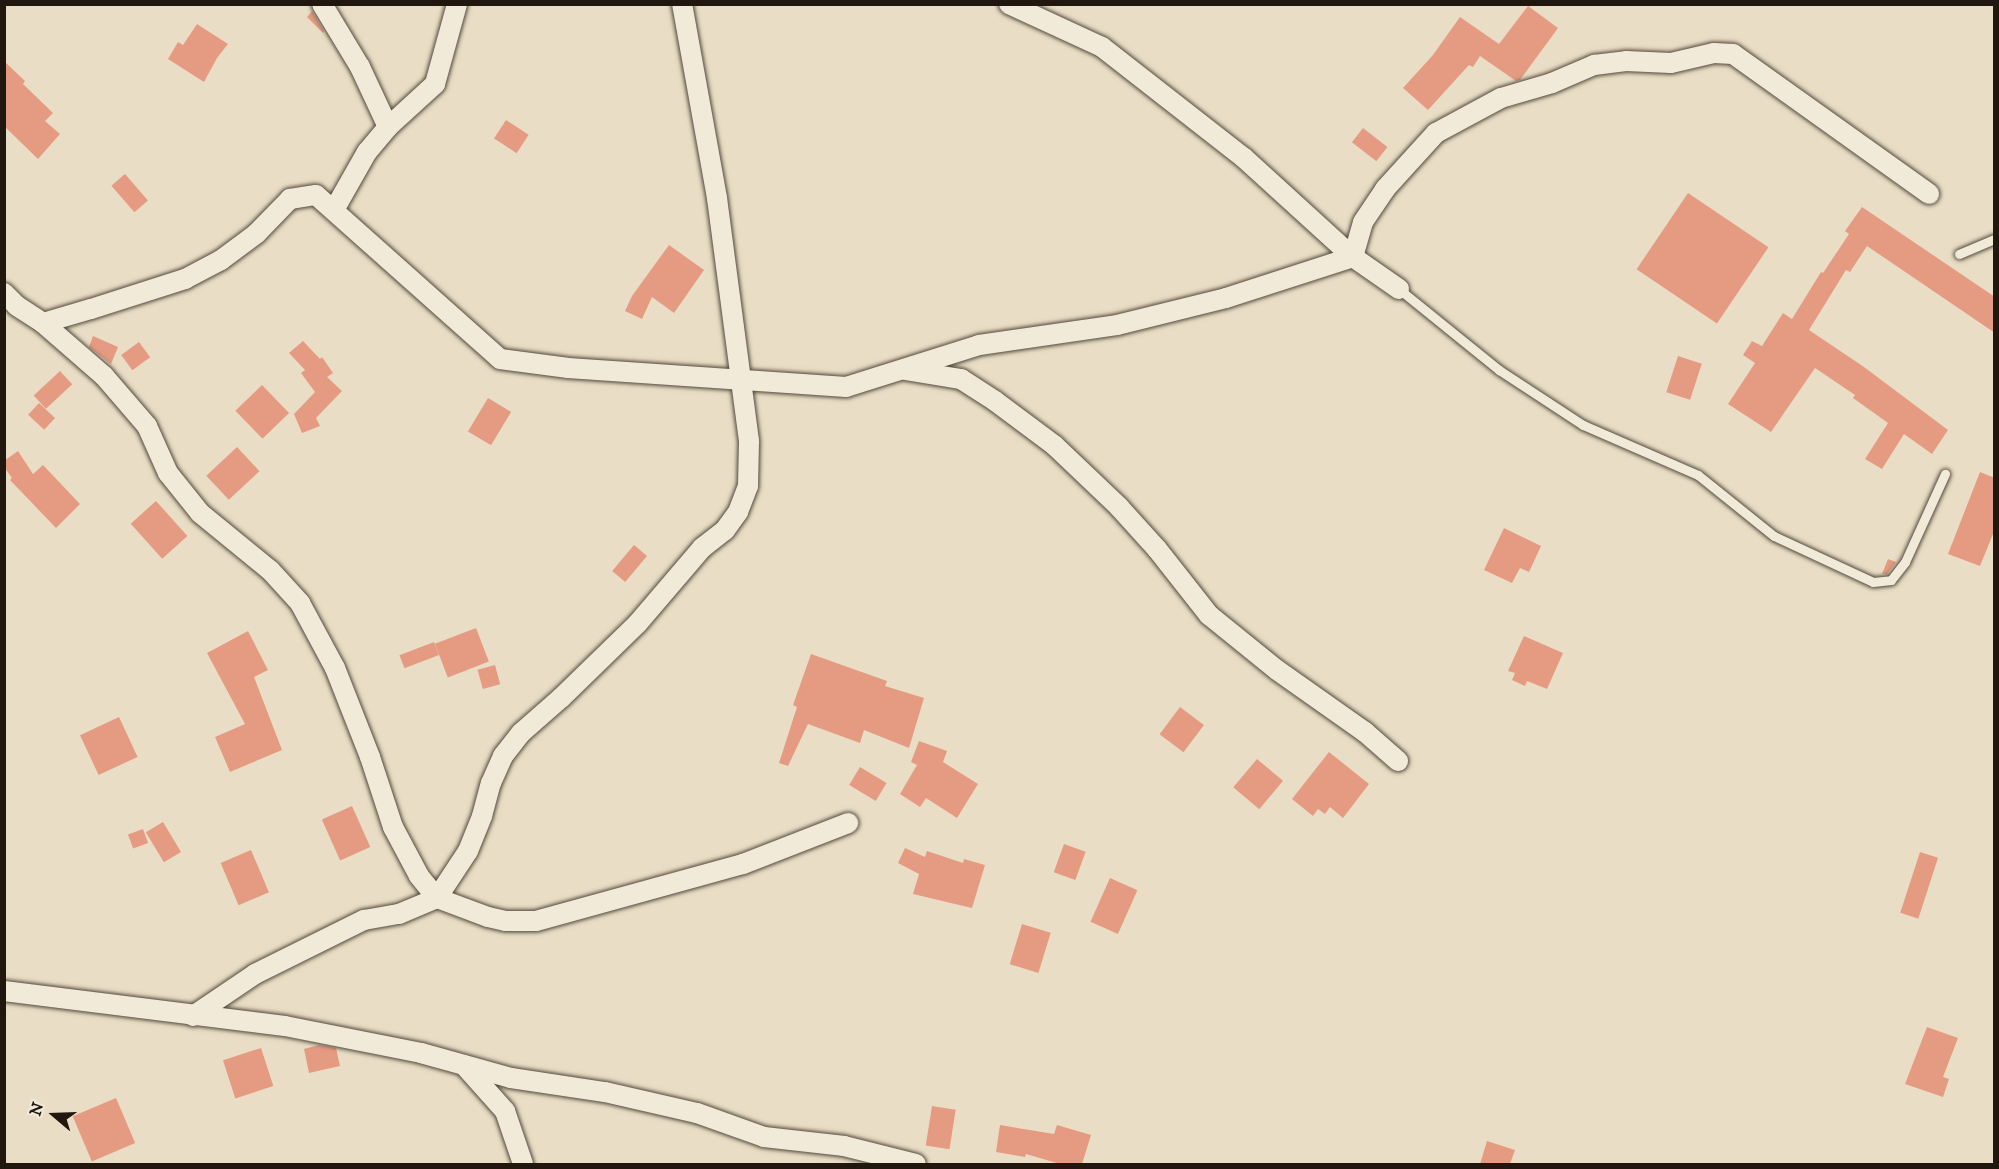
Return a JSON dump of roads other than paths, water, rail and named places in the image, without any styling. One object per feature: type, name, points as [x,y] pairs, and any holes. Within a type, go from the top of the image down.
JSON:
[{"type":"street","points":[[321,4],[360,67],[387,127]]},
{"type":"street","points":[[334,210],[367,152],[387,127],[435,84],[457,4]]},
{"type":"street","points":[[193,1016],[255,974],[364,920],[399,914],[437,898],[468,851],[482,816],[491,783],[504,756],[521,733],[561,698],[638,623],[702,549],[724,530],[738,513],[748,486],[748,441],[717,198],[682,4]]},
{"type":"street","points":[[1008,4],[1102,47],[1244,157],[1353,257],[1399,289]]},
{"type":"street","points":[[1353,257],[1363,222],[1385,189],[1436,133],[1501,98],[1552,83],[1594,65],[1626,61],[1671,63],[1714,53],[1733,54],[1929,194]]},
{"type":"street","points":[[43,323],[185,279],[220,260],[256,234],[290,199],[316,195],[500,359],[568,368],[741,381],[846,387],[979,345],[1117,325],[1226,298],[1353,257]]},
{"type":"street","points":[[4,293],[17,306],[43,323],[104,376],[147,426],[168,474],[200,513],[270,570],[300,603],[335,668],[370,757],[393,827],[419,876],[437,898],[505,921],[536,921],[742,864],[848,823]]},
{"type":"street","points":[[902,369],[961,380],[995,401],[1054,445],[1119,507],[1157,549],[1209,615],[1277,670],[1365,732],[1398,760]]},
{"type":"street","points":[[4,991],[285,1026],[421,1053],[511,1078],[605,1092],[697,1113],[764,1137],[844,1146],[916,1164]]},
{"type":"street","points":[[464,1065],[505,1112],[523,1164]]},
{"type":"lane","points":[[1959,254],[1995,239]]},
{"type":"lane","points":[[1399,289],[1499,370],[1583,425],[1698,475],[1774,536],[1874,582],[1891,580],[1905,562],[1945,474]]}]
